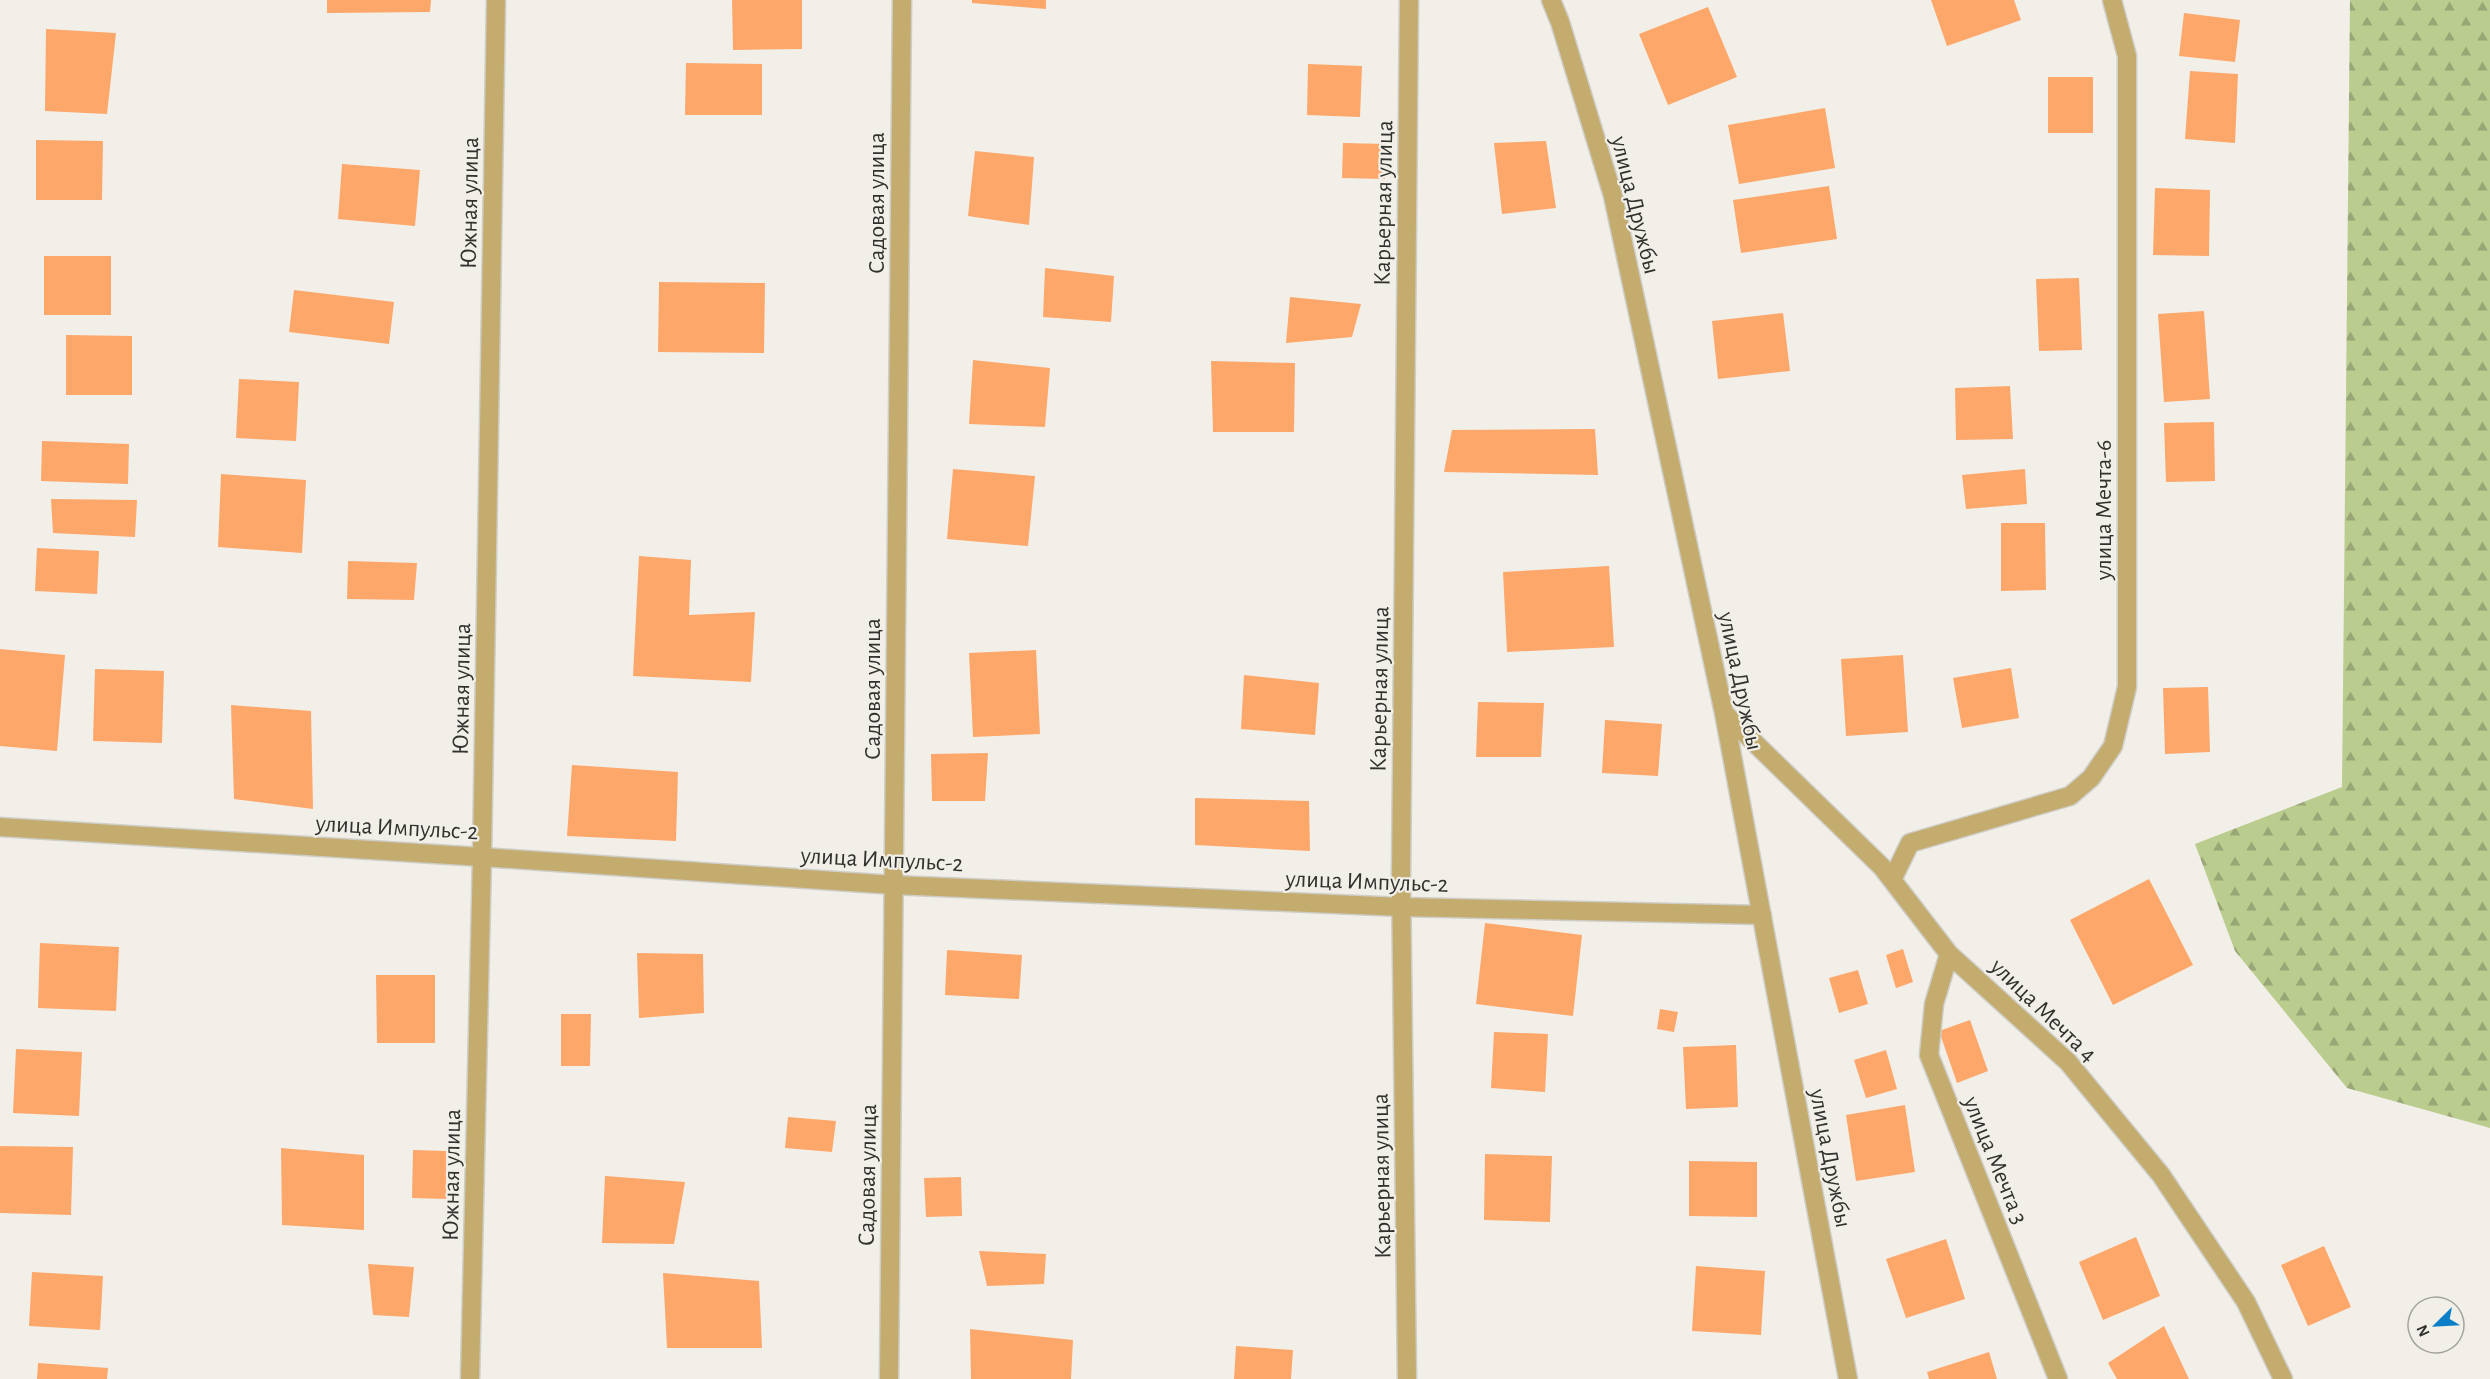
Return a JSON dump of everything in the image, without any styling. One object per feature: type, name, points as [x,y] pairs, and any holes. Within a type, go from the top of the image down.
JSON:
[{"type":"street","name":"Южная улица","points":[[470,1379],[482,856],[496,0]]},
{"type":"street","name":"Садовая улица","points":[[888,1379],[902,0]]},
{"type":"street","name":"Карьерная улица","points":[[1407,1379],[1402,907],[1409,0]]},
{"type":"street","name":"улица Дружбы","points":[[1551,0],[1560,22],[1613,196],[1724,713],[1848,1379]]},
{"type":"street","name":"улица Мечта-6","points":[[1892,880],[1910,843],[2070,796],[2091,778],[2113,746],[2127,687],[2127,56],[2112,0]]},
{"type":"street","name":"улица Мечта 4","points":[[1724,713],[1892,880],[1949,954],[2068,1062],[2161,1175],[2246,1302],[2283,1379]]},
{"type":"street","name":"улица Импульс-2","points":[[0,827],[482,856],[894,885],[1402,907],[1761,915]]},
{"type":"street","name":"улица Мечта 3","points":[[1949,954],[1934,1004],[1929,1055],[2058,1379]]},
{"type":"green space","points":[[2350,0],[2490,0],[2490,1128],[2347,1088],[2235,951],[2195,844],[2342,787]]},
{"type":"building","points":[[327,0],[431,0],[430,12],[327,13]]},
{"type":"building","points":[[732,0],[802,0],[802,49],[733,50]]},
{"type":"building","points":[[972,0],[1046,0],[1046,9],[972,3]]},
{"type":"building","points":[[1931,0],[2014,0],[2021,20],[1947,46]]},
{"type":"building","points":[[1708,7],[1737,77],[1668,105],[1639,34]]},
{"type":"building","points":[[2184,13],[2240,20],[2235,62],[2179,56]]},
{"type":"building","points":[[46,29],[116,33],[107,114],[45,111]]},
{"type":"building","points":[[686,63],[762,64],[762,115],[685,115]]},
{"type":"building","points":[[1308,64],[1362,66],[1360,117],[1307,115]]},
{"type":"building","points":[[2190,71],[2238,74],[2235,143],[2185,139]]},
{"type":"building","points":[[2048,77],[2093,77],[2093,133],[2048,133]]},
{"type":"building","points":[[1825,108],[1835,168],[1739,184],[1728,125]]},
{"type":"building","points":[[36,140],[103,141],[102,200],[36,200]]},
{"type":"building","points":[[1546,141],[1556,208],[1502,214],[1494,143]]},
{"type":"building","points":[[1343,143],[1386,144],[1385,179],[1342,178]]},
{"type":"building","points":[[975,151],[1034,157],[1029,225],[968,216]]},
{"type":"building","points":[[342,164],[420,170],[415,226],[338,219]]},
{"type":"building","points":[[1829,186],[1837,239],[1741,253],[1733,200]]},
{"type":"building","points":[[2155,188],[2210,190],[2209,256],[2153,255]]},
{"type":"building","points":[[44,256],[111,256],[111,315],[44,315]]},
{"type":"building","points":[[1045,268],[1114,276],[1111,322],[1043,317]]},
{"type":"building","points":[[2079,278],[2082,350],[2039,351],[2036,279]]},
{"type":"building","points":[[659,282],[765,283],[764,353],[658,352]]},
{"type":"building","points":[[294,290],[394,302],[389,344],[289,332]]},
{"type":"building","points":[[1290,297],[1361,304],[1352,337],[1286,343]]},
{"type":"building","points":[[2204,311],[2210,399],[2164,402],[2158,314]]},
{"type":"building","points":[[1783,313],[1790,371],[1718,379],[1712,321]]},
{"type":"building","points":[[66,335],[132,336],[132,395],[66,395]]},
{"type":"building","points":[[973,360],[1050,368],[1045,427],[969,424]]},
{"type":"building","points":[[1211,361],[1295,363],[1294,432],[1213,432]]},
{"type":"building","points":[[239,379],[299,382],[296,441],[236,438]]},
{"type":"building","points":[[2010,386],[2013,439],[1956,440],[1955,388]]},
{"type":"building","points":[[2214,422],[2215,481],[2166,482],[2164,423]]},
{"type":"building","points":[[1595,429],[1598,475],[1444,472],[1452,430]]},
{"type":"building","points":[[42,441],[129,444],[128,484],[41,481]]},
{"type":"building","points":[[953,469],[1035,476],[1028,546],[947,539]]},
{"type":"building","points":[[2025,469],[2027,504],[1966,509],[1962,475]]},
{"type":"building","points":[[221,474],[306,480],[302,553],[218,547]]},
{"type":"building","points":[[51,499],[137,500],[135,537],[53,533]]},
{"type":"building","points":[[2001,523],[2045,523],[2046,590],[2001,591]]},
{"type":"building","points":[[37,548],[99,551],[97,594],[35,591]]},
{"type":"building","points":[[639,556],[691,560],[689,615],[755,612],[751,682],[633,676]]},
{"type":"building","points":[[348,561],[417,563],[414,600],[347,599]]},
{"type":"building","points":[[1609,566],[1614,647],[1507,652],[1503,572]]},
{"type":"building","points":[[0,649],[65,655],[57,751],[0,746]]},
{"type":"building","points":[[1036,650],[1040,734],[973,737],[969,653]]},
{"type":"building","points":[[1903,655],[1908,732],[1846,736],[1841,659]]},
{"type":"building","points":[[2011,668],[2019,718],[1962,728],[1953,678]]},
{"type":"building","points":[[95,669],[164,671],[162,743],[93,741]]},
{"type":"building","points":[[1244,675],[1319,683],[1315,735],[1241,729]]},
{"type":"building","points":[[2208,687],[2210,752],[2165,754],[2163,688]]},
{"type":"building","points":[[1478,702],[1544,703],[1541,757],[1476,757]]},
{"type":"building","points":[[231,705],[311,711],[313,809],[234,799]]},
{"type":"building","points":[[1605,720],[1662,724],[1658,776],[1602,773]]},
{"type":"building","points":[[988,753],[985,801],[932,801],[931,754]]},
{"type":"building","points":[[572,765],[678,772],[676,841],[567,836]]},
{"type":"building","points":[[1195,798],[1309,801],[1310,851],[1195,845]]},
{"type":"building","points":[[2149,879],[2193,965],[2113,1005],[2070,920]]},
{"type":"building","points":[[1485,923],[1582,935],[1573,1016],[1476,1004]]},
{"type":"building","points":[[40,943],[119,947],[116,1011],[38,1008]]},
{"type":"building","points":[[1903,949],[1913,982],[1896,988],[1886,955]]},
{"type":"building","points":[[947,950],[1022,955],[1019,999],[945,995]]},
{"type":"building","points":[[637,953],[703,954],[704,1013],[639,1018]]},
{"type":"building","points":[[1858,970],[1868,1004],[1839,1013],[1829,978]]},
{"type":"building","points":[[376,975],[435,975],[435,1043],[377,1043]]},
{"type":"building","points":[[1660,1009],[1678,1012],[1674,1032],[1657,1029]]},
{"type":"building","points":[[561,1014],[591,1014],[590,1066],[561,1066]]},
{"type":"building","points":[[1970,1020],[1988,1071],[1957,1083],[1939,1031]]},
{"type":"building","points":[[1494,1032],[1548,1034],[1545,1092],[1491,1088]]},
{"type":"building","points":[[1736,1045],[1738,1107],[1686,1109],[1683,1047]]},
{"type":"building","points":[[16,1049],[82,1052],[79,1116],[13,1113]]},
{"type":"building","points":[[1886,1050],[1897,1089],[1866,1098],[1854,1060]]},
{"type":"building","points":[[1905,1105],[1915,1172],[1856,1181],[1846,1115]]},
{"type":"building","points":[[788,1117],[836,1121],[832,1152],[785,1148]]},
{"type":"building","points":[[0,1146],[73,1147],[71,1215],[0,1213]]},
{"type":"building","points":[[281,1148],[364,1155],[364,1230],[282,1225]]},
{"type":"building","points":[[413,1150],[446,1151],[446,1199],[412,1198]]},
{"type":"building","points":[[1485,1154],[1552,1156],[1550,1222],[1484,1220]]},
{"type":"building","points":[[1689,1161],[1757,1162],[1757,1217],[1689,1216]]},
{"type":"building","points":[[605,1176],[685,1182],[674,1244],[602,1243]]},
{"type":"building","points":[[961,1177],[962,1216],[926,1217],[924,1178]]},
{"type":"building","points":[[2136,1237],[2160,1296],[2103,1320],[2079,1262]]},
{"type":"building","points":[[1946,1239],[1965,1299],[1906,1318],[1886,1259]]},
{"type":"building","points":[[2324,1246],[2351,1307],[2308,1326],[2281,1265]]},
{"type":"building","points":[[979,1251],[1046,1254],[1044,1284],[987,1286]]},
{"type":"building","points":[[368,1264],[414,1267],[409,1317],[373,1315]]},
{"type":"building","points":[[1696,1266],[1765,1271],[1761,1335],[1692,1331]]},
{"type":"building","points":[[32,1272],[103,1276],[100,1330],[29,1326]]},
{"type":"building","points":[[663,1273],[759,1281],[762,1348],[667,1348]]},
{"type":"building","points":[[2164,1326],[2189,1379],[2117,1379],[2108,1363]]},
{"type":"building","points":[[970,1329],[1073,1340],[1071,1379],[971,1379]]},
{"type":"building","points":[[1236,1346],[1293,1350],[1291,1379],[1234,1379]]},
{"type":"building","points":[[1989,1352],[1997,1379],[1929,1379],[1927,1372]]},
{"type":"building","points":[[38,1363],[108,1368],[107,1379],[37,1379]]}]
